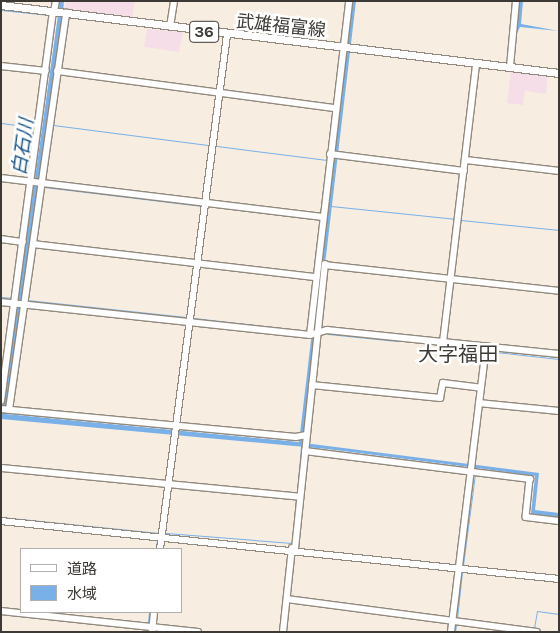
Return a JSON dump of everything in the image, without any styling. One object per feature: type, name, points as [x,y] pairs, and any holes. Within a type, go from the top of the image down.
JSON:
[{"type":"main road","name":"武雄福富線","points":[[1,5],[53,14],[65,13],[227,36],[559,73]]},
{"type":"street","points":[[1,401],[56,1]]},
{"type":"street","points":[[170,27],[174,1]]},
{"type":"street","points":[[283,632],[312,385],[312,334],[316,277],[335,108],[345,49],[349,1]]},
{"type":"street","points":[[510,67],[516,1]]},
{"type":"street","points":[[65,13],[42,185],[5,410],[175,430],[296,437],[299,434],[306,434]]},
{"type":"street","points":[[160,548],[227,36]]},
{"type":"street","points":[[443,342],[452,279],[476,64]]},
{"type":"street","points":[[1,66],[46,72]]},
{"type":"street","points":[[57,72],[335,108]]},
{"type":"street","points":[[329,159],[338,155],[464,171]]},
{"type":"street","points":[[466,160],[559,171]]},
{"type":"street","points":[[1,178],[42,185],[205,203],[323,219]]},
{"type":"street","points":[[1,239],[23,242]]},
{"type":"street","points":[[33,244],[316,277]]},
{"type":"street","points":[[312,334],[325,265],[559,291]]},
{"type":"street","points":[[1,302],[24,302],[189,322],[312,334],[327,330],[443,342],[485,349],[559,354]]},
{"type":"street","points":[[451,632],[485,349]]},
{"type":"street","points":[[312,385],[440,398],[443,383],[481,388]]},
{"type":"street","points":[[479,403],[559,411]]},
{"type":"street","points":[[305,450],[472,469],[530,479],[526,517],[559,520]]},
{"type":"street","points":[[1,468],[298,496]]},
{"type":"street","points":[[1,521],[162,538],[294,548],[559,579]]},
{"type":"street","points":[[287,599],[536,632]]},
{"type":"street","points":[[1,611],[152,629],[198,632]]},
{"type":"street","points":[[152,629],[154,613]]},
{"type":"shaded area","points":[[66,1],[135,1],[132,19],[64,11]]},
{"type":"shaded area","points":[[147,29],[183,32],[179,52],[144,47]]},
{"type":"shaded area","points":[[511,70],[548,74],[546,94],[525,91],[523,105],[507,103]]},
{"type":"water","points":[[60,1],[64,1],[62,25],[6,414],[299,442],[351,1],[356,1],[304,443],[539,473],[535,510],[559,513],[559,517],[531,514],[535,476],[477,468],[475,476],[475,469],[469,467],[327,449],[1,419]]},
{"type":"water","points":[[519,1],[523,1],[521,24],[559,31],[520,27],[516,35]]},
{"type":"waterway","points":[[1,10],[50,15]]},
{"type":"waterway","name":"白石川","points":[[1,123],[35,127]]},
{"type":"waterway","points":[[53,125],[208,145]]},
{"type":"waterway","points":[[217,146],[327,160]]},
{"type":"waterway","points":[[44,187],[202,206]]},
{"type":"waterway","points":[[208,206],[321,220]]},
{"type":"waterway","points":[[331,206],[456,219]]},
{"type":"waterway","points":[[461,220],[559,230]]},
{"type":"waterway","points":[[1,297],[13,298]]},
{"type":"waterway","points":[[27,300],[186,317]]},
{"type":"waterway","points":[[194,318],[308,331]]},
{"type":"waterway","points":[[328,334],[397,341]]},
{"type":"waterway","points":[[405,341],[483,350]]},
{"type":"waterway","points":[[487,351],[559,359]]},
{"type":"waterway","points":[[297,494],[301,446]]},
{"type":"waterway","points":[[463,565],[475,474]]},
{"type":"waterway","points":[[166,533],[292,543],[296,498]]},
{"type":"waterway","points":[[1,517],[159,533]]},
{"type":"waterway","points":[[156,548],[157,540]]},
{"type":"waterway","points":[[457,618],[462,572]]},
{"type":"waterway","points":[[470,620],[534,628],[537,611],[559,614]]},
{"type":"waterway","points":[[148,623],[149,613]]},
{"type":"waterway","points":[[455,632],[456,625]]},
{"type":"waterway","points":[[141,629],[149,630]]},
{"type":"district","name":"大字福田","points":[[458,354]]}]
